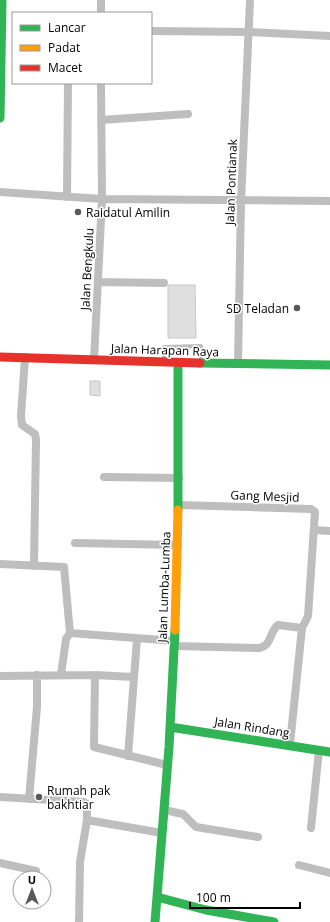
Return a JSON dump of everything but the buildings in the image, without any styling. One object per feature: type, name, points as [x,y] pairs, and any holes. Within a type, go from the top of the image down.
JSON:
[{"type":"street","points":[[0,118],[2,0]]},
{"type":"street","points":[[101,0],[101,12]]},
{"type":"street","name":"Jalan Pontianak","points":[[238,364],[241,201],[250,0]]},
{"type":"street","points":[[152,31],[249,32],[330,36]]},
{"type":"street","points":[[68,84],[68,197]]},
{"type":"street","name":"Jalan Bengkulu","points":[[94,360],[102,199],[101,84]]},
{"type":"street","points":[[101,120],[188,114]]},
{"type":"street","points":[[0,192],[102,199],[330,201]]},
{"type":"street","points":[[98,282],[164,283]]},
{"type":"street","points":[[26,357],[21,416],[22,425],[35,434],[36,440],[34,566]]},
{"type":"street","name":"Jalan Harapan Raya","points":[[0,358],[26,357],[201,364],[330,365]]},
{"type":"street","name":"Jalan Lumba-Lumba","points":[[155,922],[175,644],[179,505],[178,363]]},
{"type":"street","points":[[104,477],[179,478]]},
{"type":"street","name":"Gang Mesjid","points":[[179,505],[312,509],[316,516],[314,530]]},
{"type":"street","points":[[290,744],[302,628],[308,616],[314,530],[330,531]]},
{"type":"street","points":[[75,543],[178,545]]},
{"type":"street","points":[[0,564],[64,567],[70,633],[66,639],[61,675]]},
{"type":"street","points":[[70,633],[175,644],[259,648],[264,647],[268,643],[278,625],[302,628]]},
{"type":"street","points":[[128,756],[137,639]]},
{"type":"street","points":[[29,798],[37,714],[37,675]]},
{"type":"street","points":[[0,676],[95,675],[134,677]]},
{"type":"street","points":[[95,675],[94,747],[167,765]]},
{"type":"street","name":"Jalan Rindang","points":[[170,727],[290,744],[330,752]]},
{"type":"street","points":[[311,828],[319,750]]},
{"type":"street","points":[[0,797],[84,802],[87,804],[87,820],[80,862],[79,922]]},
{"type":"street","points":[[164,810],[183,814],[196,827],[258,838]]},
{"type":"street","points":[[87,820],[162,834]]},
{"type":"street","points":[[0,862],[32,870]]},
{"type":"street","points":[[299,865],[330,873]]},
{"type":"street","points":[[157,897],[206,910],[274,922]]},
{"type":"lane","points":[[164,363],[164,347],[201,346],[201,364]]},
{"type":"traffic: fast","points":[[0,118],[2,0]]},
{"type":"traffic: fast","points":[[178,363],[178,510]]},
{"type":"traffic: fast","points":[[200,363],[330,365]]},
{"type":"traffic: fast","points":[[155,922],[169,747],[175,630]]},
{"type":"traffic: fast","points":[[170,727],[330,752]]},
{"type":"traffic: fast","points":[[157,897],[206,910],[274,922]]},
{"type":"traffic: slow","points":[[175,630],[178,510]]},
{"type":"traffic: jam","points":[[0,357],[200,363]]},
{"type":"place","name":"Raidatul Amilin","points":[[78,212]]},
{"type":"place","name":"SD Teladan","points":[[297,308]]},
{"type":"place","name":"Rumah pak bakhtiar","points":[[39,797]]}]
